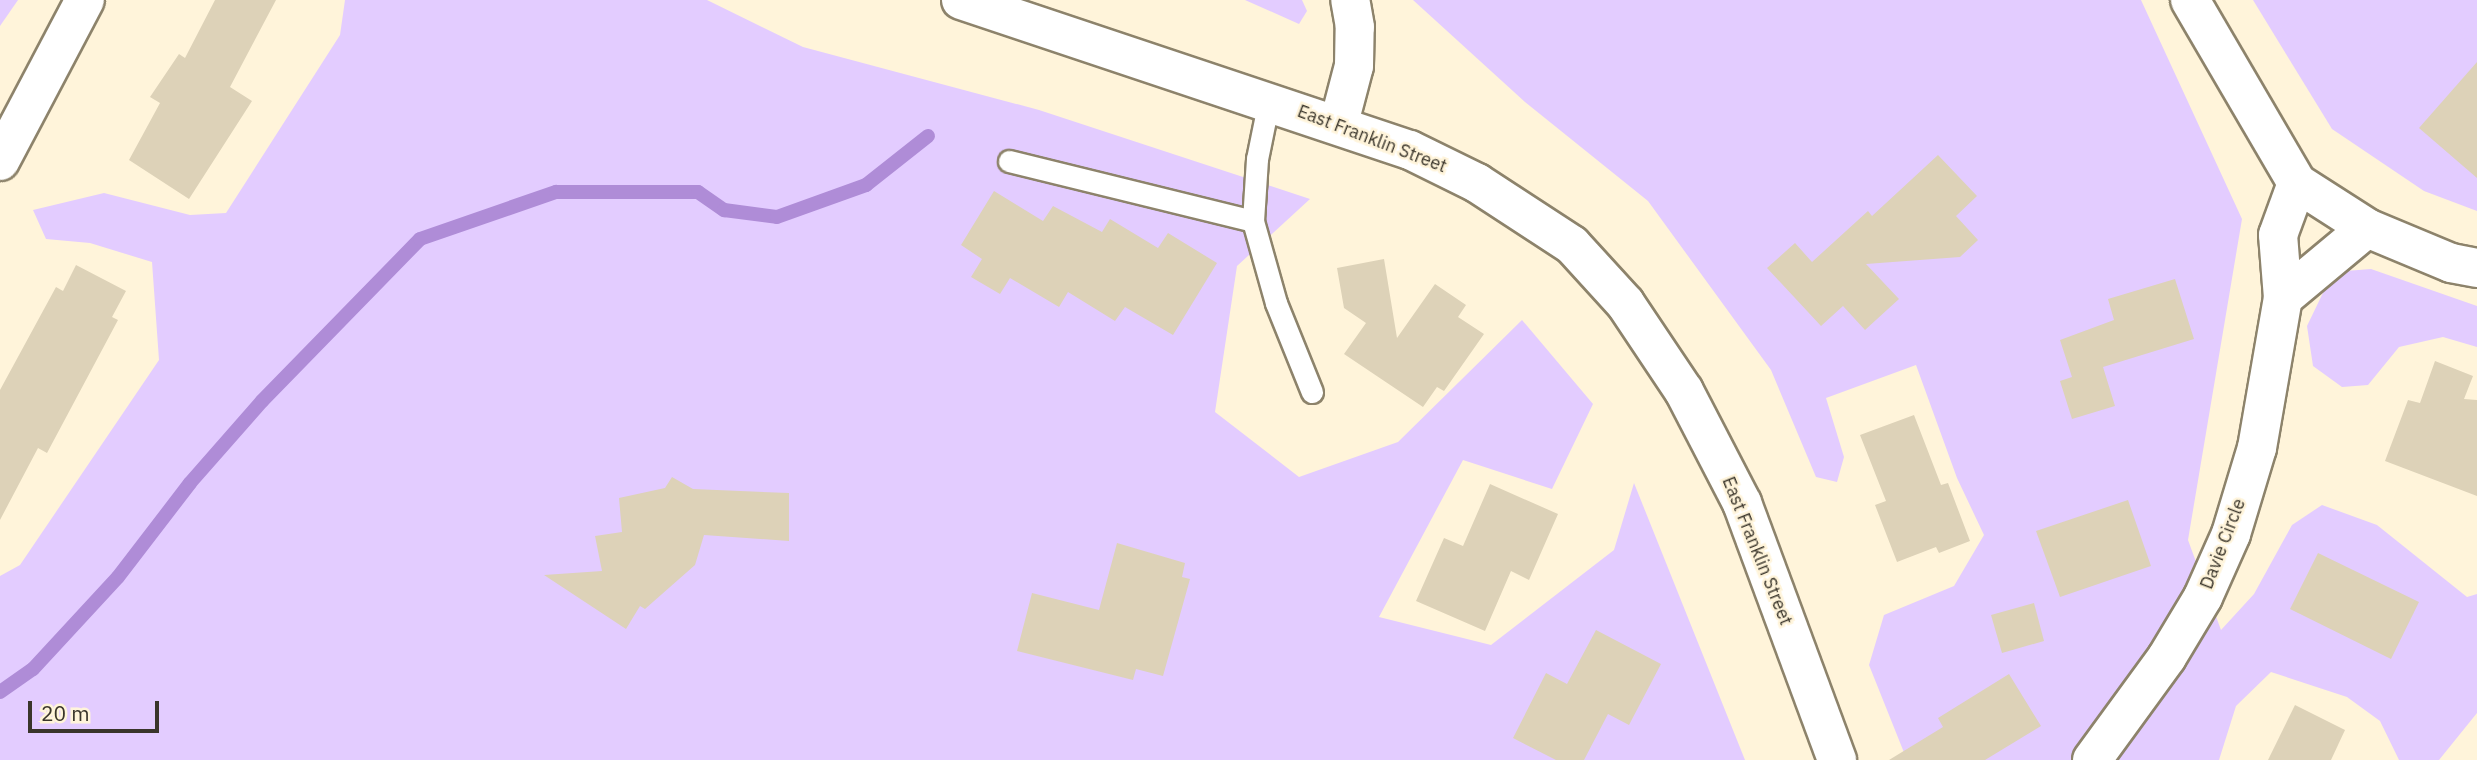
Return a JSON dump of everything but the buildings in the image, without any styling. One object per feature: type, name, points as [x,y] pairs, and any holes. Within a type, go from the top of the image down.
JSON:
[{"type":"street","points":[[0,161],[85,0]]},
{"type":"street","name":"East Franklin Street","points":[[961,0],[1339,123],[1477,183],[1572,245],[1625,303],[1684,391],[1742,503],[1837,760]]},
{"type":"street","points":[[1339,123],[1354,66],[1355,27],[1350,0]]},
{"type":"street","points":[[2190,0],[2297,183],[2367,228],[2451,263],[2477,268]]},
{"type":"street","name":"Davie Circle","points":[[2092,760],[2167,657],[2203,597],[2231,534],[2258,448],[2283,298],[2278,235],[2297,183]]},
{"type":"street","points":[[2283,298],[2367,228]]},
{"type":"lane","points":[[1269,100],[1257,159],[1253,220],[1276,303],[1312,392]]},
{"type":"lane","points":[[1009,162],[1253,220]]},
{"type":"shaded area","points":[[0,0],[18,0],[0,26]]},
{"type":"shaded area","points":[[345,0],[707,0],[803,47],[1039,110],[1310,199],[1237,266],[1215,412],[1299,477],[1398,442],[1522,320],[1593,404],[1552,489],[1463,460],[1379,617],[1491,645],[1614,550],[1634,483],[1745,760],[0,760],[0,576],[20,565],[159,360],[152,262],[90,243],[46,239],[33,210],[104,193],[190,215],[226,213],[340,35]]},
{"type":"shaded area","points":[[1245,0],[1302,0],[1307,11],[1299,24]]},
{"type":"shaded area","points":[[1413,0],[2141,0],[2242,219],[2188,540],[2221,630],[2254,594],[2292,525],[2322,505],[2377,525],[2467,597],[2477,594],[2477,713],[2439,760],[2399,760],[2380,721],[2347,697],[2271,672],[2236,706],[2219,760],[1907,760],[1869,665],[1884,615],[1954,586],[1984,535],[1957,478],[1916,365],[1826,398],[1844,457],[1837,482],[1816,477],[1771,370],[1648,201],[1525,102]]},
{"type":"shaded area","points":[[2253,0],[2477,0],[2477,211],[2424,191],[2332,129]]},
{"type":"shaded area","points":[[2371,269],[2477,306],[2477,347],[2443,337],[2399,347],[2368,385],[2342,387],[2313,366],[2307,326],[2333,272]]},
{"type":"waterway","points":[[0,692],[33,669],[118,577],[190,483],[262,401],[420,239],[556,192],[698,192],[724,210],[777,217],[866,185],[928,136]]}]
